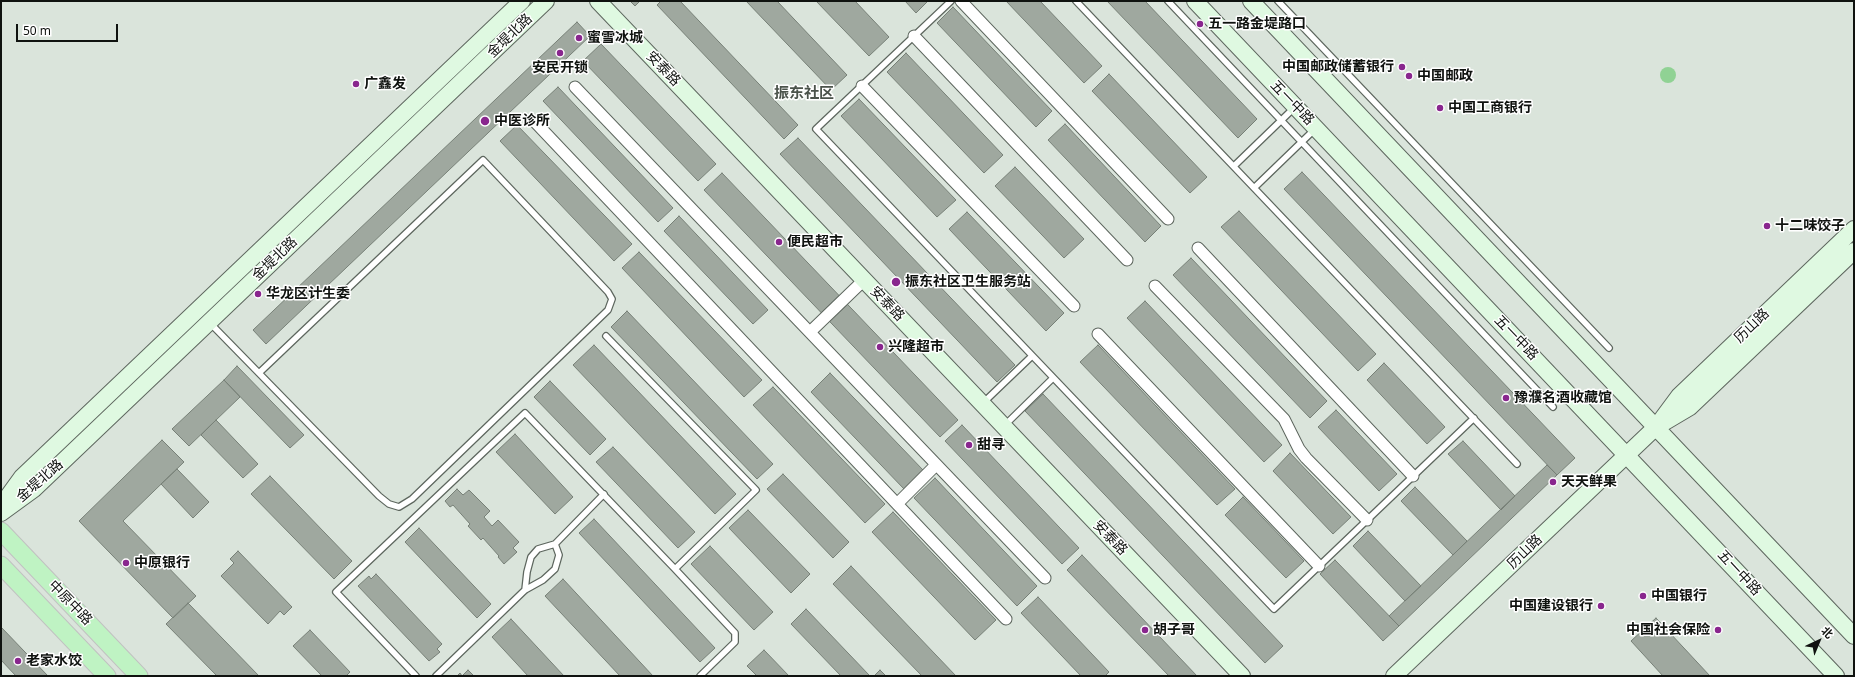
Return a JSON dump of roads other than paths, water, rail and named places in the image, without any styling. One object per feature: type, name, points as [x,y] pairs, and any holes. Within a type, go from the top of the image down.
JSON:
[{"type":"main road","name":"中原中路","points":[[1,531],[139,676]]},
{"type":"main road","name":"中原中路","points":[[1,565],[107,676]]},
{"type":"street","name":"金堤北路","points":[[1,506],[22,477],[522,1]]},
{"type":"street","name":"金堤北路","points":[[1,513],[34,489],[546,1]]},
{"type":"street","name":"安泰路","points":[[598,1],[1242,676]]},
{"type":"street","points":[[961,1],[1168,219]]},
{"type":"street","name":"五一中路","points":[[1194,1],[1836,676]]},
{"type":"street","points":[[1251,1],[1854,636]]},
{"type":"street","points":[[914,36],[1127,260]]},
{"type":"street","points":[[862,86],[1074,306]]},
{"type":"street","points":[[575,87],[1045,578]]},
{"type":"street","points":[[536,123],[1006,619]]},
{"type":"street","name":"历山路","points":[[1394,676],[1656,427],[1679,396],[1854,229]]},
{"type":"street","points":[[1198,248],[1413,476]]},
{"type":"street","name":"历山路","points":[[1656,427],[1690,407],[1854,251]]},
{"type":"street","points":[[810,332],[864,280]]},
{"type":"street","points":[[1155,286],[1284,419],[1299,449],[1367,520]]},
{"type":"street","points":[[1098,334],[1319,566]]},
{"type":"street","points":[[897,504],[936,465]]},
{"type":"lane","points":[[951,1],[816,129],[1274,609],[1474,418]]},
{"type":"lane","points":[[1076,1],[1517,464]]},
{"type":"lane","points":[[1168,1],[1553,406]]},
{"type":"lane","points":[[1278,1],[1609,348]]},
{"type":"lane","points":[[1234,166],[1296,107]]},
{"type":"lane","points":[[1254,188],[1316,128]]},
{"type":"lane","points":[[209,322],[379,496],[389,504],[399,507],[412,499],[608,310],[612,300],[608,292],[483,160],[259,373]]},
{"type":"lane","points":[[606,336],[756,490],[675,569]]},
{"type":"lane","points":[[982,404],[1032,356]]},
{"type":"lane","points":[[1004,426],[1053,378]]},
{"type":"lane","points":[[416,676],[336,592],[526,413],[735,633],[735,642],[732,646],[700,676]]},
{"type":"lane","points":[[525,590],[531,557],[538,549],[555,544],[604,494]]},
{"type":"lane","points":[[436,676],[525,590],[543,580],[555,569],[559,555],[555,544]]},
{"type":"place","name":"五一路金堤路口","points":[[1200,24]]},
{"type":"place","name":"蜜雪冰城","points":[[579,38]]},
{"type":"place","name":"安民开锁","points":[[560,53]]},
{"type":"place","name":"中国邮政储蓄银行","points":[[1402,67]]},
{"type":"place","name":"中国邮政","points":[[1409,76]]},
{"type":"place","name":"广鑫发","points":[[356,84]]},
{"type":"place","name":"中国工商银行","points":[[1440,108]]},
{"type":"place","name":"中医诊所","points":[[485,121]]},
{"type":"place","name":"十二味饺子","points":[[1767,226]]},
{"type":"place","name":"便民超市","points":[[779,242]]},
{"type":"place","name":"振东社区卫生服务站","points":[[896,282]]},
{"type":"place","name":"华龙区计生委","points":[[258,294]]},
{"type":"place","name":"兴隆超市","points":[[880,347]]},
{"type":"place","name":"豫濮名酒收藏馆","points":[[1506,398]]},
{"type":"place","name":"甜寻","points":[[969,445]]},
{"type":"place","name":"天天鲜果","points":[[1553,482]]},
{"type":"place","name":"中原银行","points":[[126,563]]},
{"type":"place","name":"中国银行","points":[[1643,596]]},
{"type":"place","name":"中国建设银行","points":[[1601,606]]},
{"type":"place","name":"胡子哥","points":[[1145,630]]},
{"type":"place","name":"中国社会保险","points":[[1718,630]]},
{"type":"place","name":"老家水饺","points":[[18,661]]},
{"type":"district","name":"振东社区","points":[[804,94]]}]
